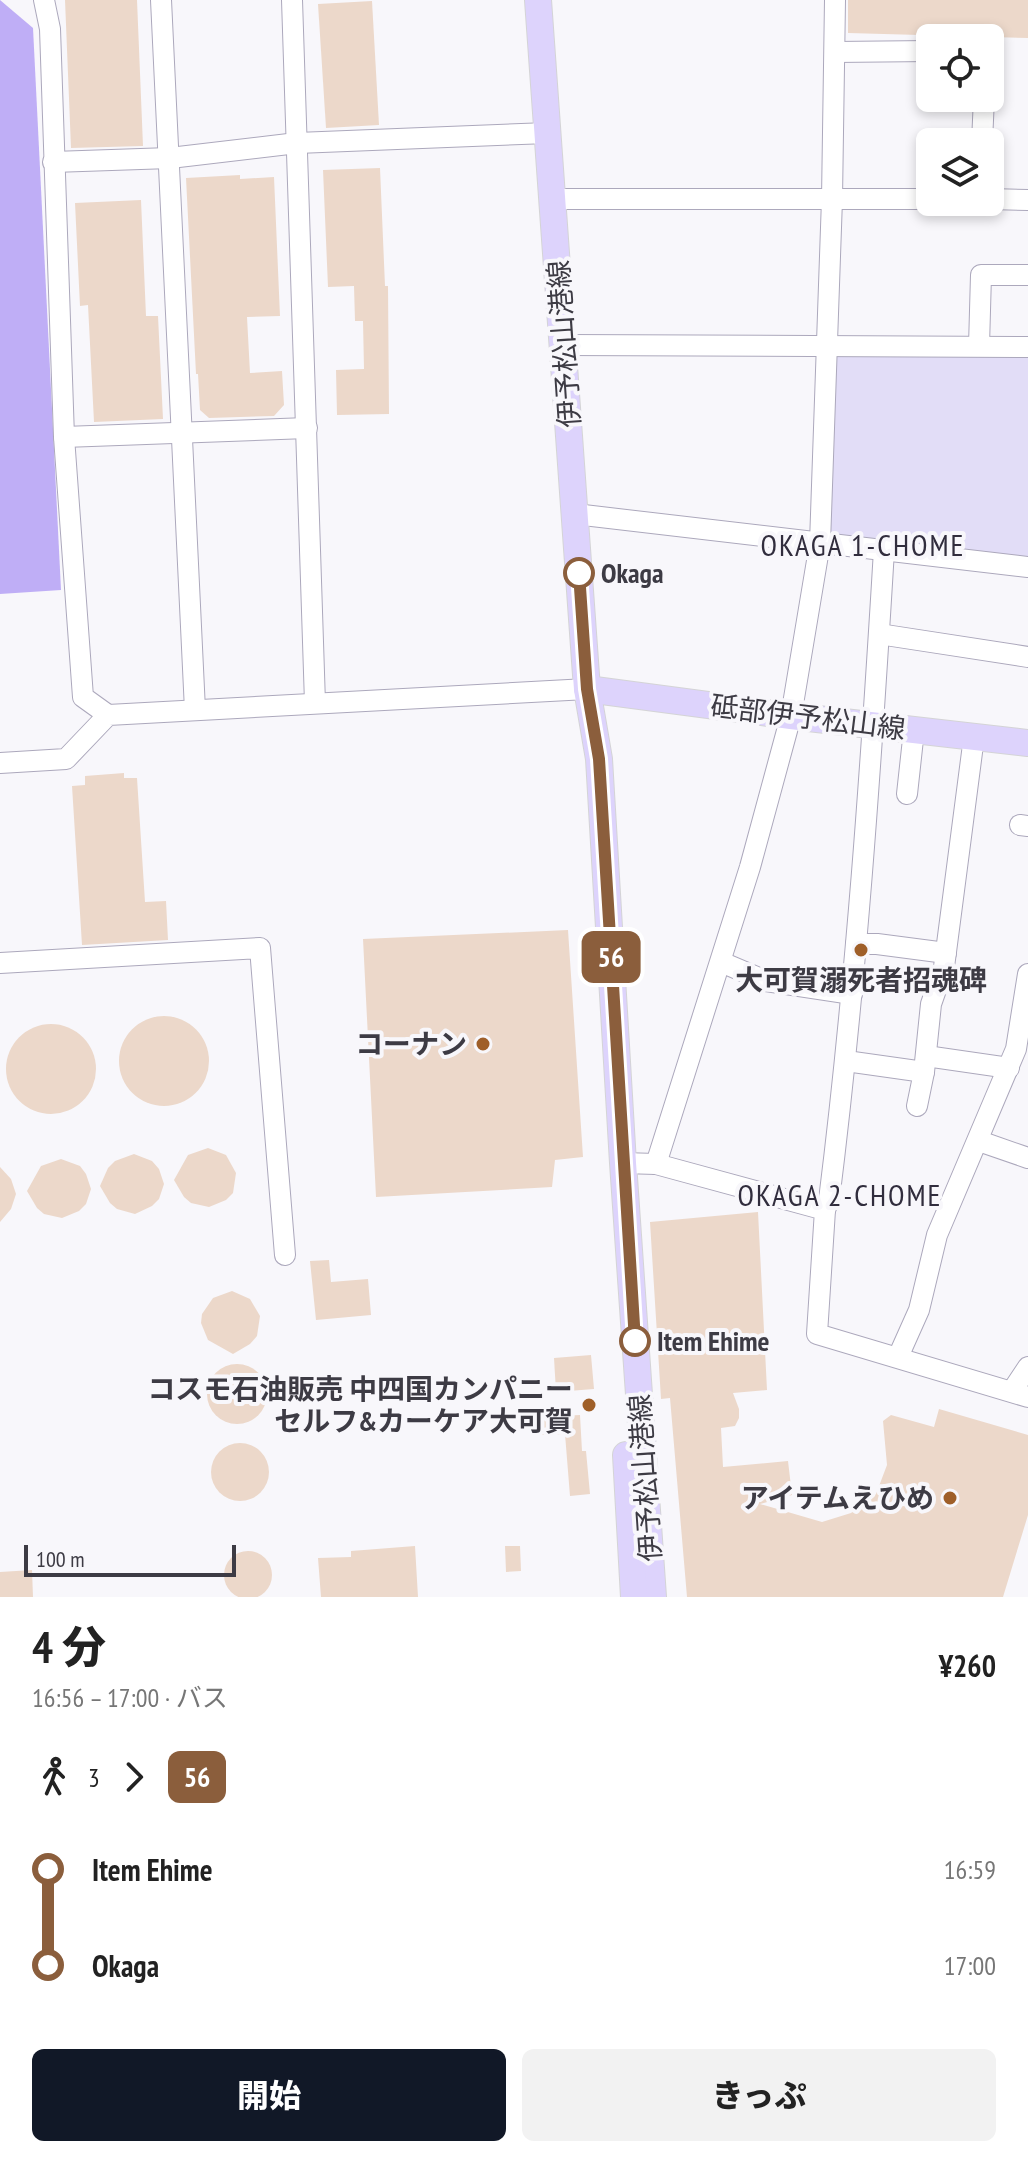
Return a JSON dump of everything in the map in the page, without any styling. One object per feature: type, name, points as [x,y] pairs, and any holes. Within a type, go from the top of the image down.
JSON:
[{"type":"main road","name":"伊予松山港線","points":[[538,0],[587,689],[599,759],[653,1597]]},
{"type":"main road","name":"伊予松山港線","points":[[587,689],[581,759],[634,1597]]},
{"type":"main road","name":"砥部伊予松山線","points":[[587,689],[1028,743]]},
{"type":"street","points":[[44,0],[50,29],[64,437],[83,697],[108,715],[587,689]]},
{"type":"street","points":[[161,0],[195,710]]},
{"type":"street","points":[[292,0],[315,703]]},
{"type":"street","points":[[656,1164],[750,867],[791,716],[820,543],[832,199],[835,0]]},
{"type":"street","points":[[835,52],[916,51]]},
{"type":"street","points":[[53,162],[170,158],[297,143],[548,133]]},
{"type":"street","points":[[554,199],[916,199]]},
{"type":"street","points":[[1004,199],[1028,200]]},
{"type":"street","points":[[979,346],[981,275],[1028,275]]},
{"type":"street","points":[[564,345],[1028,347]]},
{"type":"street","points":[[64,437],[307,428]]},
{"type":"street","points":[[575,514],[1028,567]]},
{"type":"street","points":[[884,550],[852,994],[829,1200],[825,1210],[817,1334],[1020,1394],[1028,1367]]},
{"type":"street","points":[[879,634],[1028,657]]},
{"type":"street","points":[[0,763],[66,759],[108,715]]},
{"type":"street","points":[[907,794],[914,730]]},
{"type":"street","points":[[917,1106],[931,1004],[946,953],[974,737]]},
{"type":"street","points":[[856,944],[946,953]]},
{"type":"street","points":[[0,963],[260,948],[285,1255]]},
{"type":"street","points":[[721,962],[766,981],[852,994]]},
{"type":"street","points":[[898,1357],[919,1310],[937,1235],[1008,1070],[1023,1043],[1028,974]]},
{"type":"street","points":[[846,1061],[1008,1070],[1028,1079]]},
{"type":"street","points":[[979,1141],[1028,1158]]},
{"type":"street","points":[[623,1163],[656,1164],[825,1210]]},
{"type":"shaded area","points":[[0,0],[33,28],[61,590],[0,594]]},
{"type":"shaded area","points":[[831,350],[1028,352],[1028,563],[824,539]]},
{"type":"building","points":[[65,0],[137,0],[143,146],[71,148]]},
{"type":"building","points":[[848,0],[1028,0],[1028,38],[1004,37],[1004,24],[916,24],[916,35],[848,33]]},
{"type":"building","points":[[372,1],[379,125],[326,128],[318,4]]},
{"type":"building","points":[[380,168],[385,286],[388,286],[389,414],[337,415],[336,370],[364,369],[363,321],[355,321],[354,286],[328,287],[323,170]]},
{"type":"building","points":[[240,175],[240,179],[274,177],[280,316],[247,317],[250,373],[282,371],[284,405],[274,416],[209,418],[200,410],[196,374],[186,178]]},
{"type":"building","points":[[141,200],[146,316],[158,316],[163,419],[94,422],[88,305],[80,306],[75,203]]},
{"type":"building","points":[[124,773],[124,778],[137,778],[145,902],[166,901],[168,940],[82,945],[72,786],[85,785],[85,776]]},
{"type":"building","name":"コーナン","points":[[568,930],[583,1157],[555,1160],[552,1187],[376,1197],[363,939]]},
{"type":"building","points":[[155,1016],[173,1016],[189,1023],[202,1036],[209,1052],[209,1070],[202,1086],[189,1099],[173,1106],[155,1106],[139,1099],[126,1086],[119,1070],[119,1052],[126,1036],[139,1023]]},
{"type":"building","points":[[42,1024],[60,1024],[76,1031],[89,1044],[96,1060],[96,1078],[89,1094],[76,1107],[60,1114],[42,1114],[26,1107],[13,1094],[6,1078],[6,1060],[13,1044],[26,1031]]},
{"type":"building","points":[[208,1148],[226,1155],[236,1173],[233,1193],[226,1200],[209,1207],[191,1203],[174,1180],[188,1155]]},
{"type":"building","points":[[134,1154],[152,1161],[159,1169],[164,1184],[159,1199],[135,1214],[117,1209],[100,1186],[108,1168],[115,1161]]},
{"type":"building","points":[[61,1159],[80,1166],[91,1189],[86,1204],[79,1211],[62,1218],[44,1214],[27,1191],[41,1166]]},
{"type":"building","points":[[0,1167],[11,1179],[16,1194],[11,1209],[0,1222]]},
{"type":"building","name":"アイテムえひめ","points":[[758,1212],[767,1390],[733,1393],[739,1418],[735,1426],[721,1428],[723,1467],[788,1461],[792,1495],[760,1504],[822,1522],[851,1513],[876,1494],[887,1465],[883,1421],[891,1415],[934,1427],[939,1409],[1028,1435],[1028,1515],[1003,1597],[687,1597],[670,1398],[661,1399],[650,1222]]},
{"type":"building","points":[[329,1260],[331,1282],[368,1279],[371,1315],[316,1320],[310,1261]]},
{"type":"building","points":[[232,1291],[250,1299],[260,1316],[257,1336],[233,1354],[208,1340],[201,1323],[202,1314],[213,1298]]},
{"type":"building","points":[[591,1355],[594,1389],[556,1392],[554,1358]]},
{"type":"building","points":[[237,1364],[258,1373],[267,1394],[258,1415],[237,1424],[216,1415],[207,1394],[216,1373]]},
{"type":"building","points":[[580,1415],[582,1451],[586,1451],[590,1494],[570,1496],[565,1434],[534,1435],[533,1417]]},
{"type":"building","points":[[240,1443],[261,1451],[269,1472],[261,1493],[240,1501],[219,1493],[211,1472],[219,1451]]},
{"type":"building","points":[[415,1546],[418,1597],[321,1597],[318,1558],[351,1557],[351,1551]]},
{"type":"building","points":[[505,1546],[520,1546],[521,1571],[506,1572]]},
{"type":"building","points":[[239,1553],[257,1553],[270,1566],[270,1584],[257,1597],[239,1597],[226,1584],[226,1566]]},
{"type":"building","points":[[32,1570],[33,1597],[0,1597],[0,1572]]},
{"type":"bus line","name":"56","points":[[579,573],[587,689],[599,759],[635,1341]]},
{"type":"place","name":"Okaga","points":[[579,573]]},
{"type":"place","name":"大可賀溺死者招魂碑","points":[[861,950]]},
{"type":"place","name":"コーナン","points":[[483,1044]]},
{"type":"place","name":"Item Ehime","points":[[635,1341]]},
{"type":"place","name":"コスモ石油販売 中四国カンパニー セルフ&カーケア大可賀","points":[[589,1405]]},
{"type":"place","name":"アイテムえひめ","points":[[950,1498]]},
{"type":"district","name":"OKAGA 1-CHOME","points":[[863,546]]},
{"type":"district","name":"OKAGA 2-CHOME","points":[[840,1196]]}]
